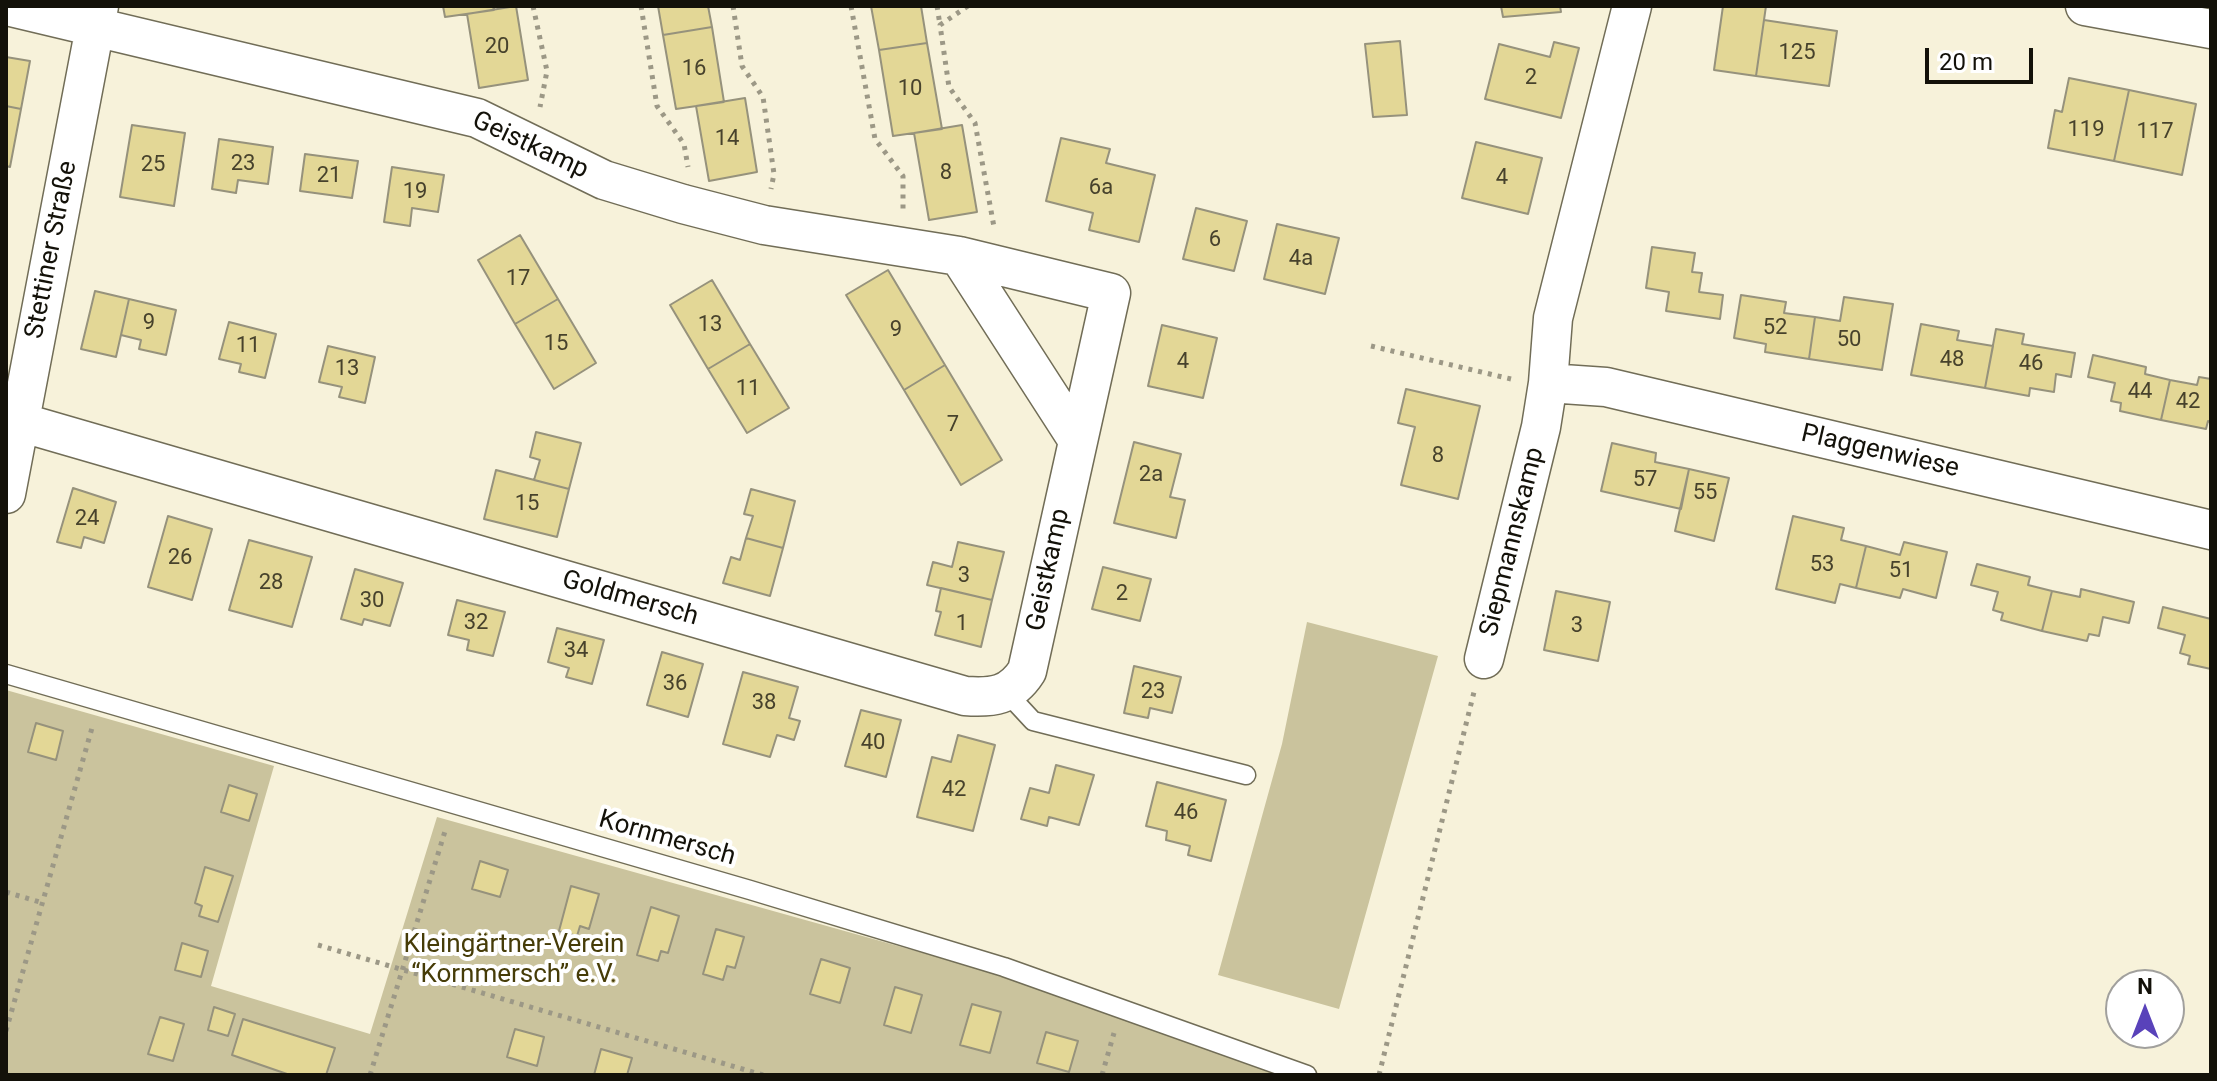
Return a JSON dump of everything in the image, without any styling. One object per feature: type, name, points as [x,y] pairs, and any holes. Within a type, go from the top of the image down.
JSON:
[{"type":"street","name":"Geistkamp","points":[[7,6],[97,16],[477,118],[604,180],[683,204],[764,225],[959,256],[1111,293],[1027,671],[1007,693]]},
{"type":"street","name":"Siepmannskamp","points":[[1484,659],[1541,427],[1553,318],[1632,6]]},
{"type":"street","points":[[2085,6],[2211,29]]},
{"type":"street","name":"Stettiner Straße","points":[[6,494],[13,420],[97,16]]},
{"type":"street","points":[[959,256],[1077,439]]},
{"type":"street","name":"Plaggenwiese","points":[[1548,383],[1606,387],[2211,530]]},
{"type":"street","name":"Goldmersch","points":[[13,420],[965,696],[991,698],[1007,693]]},
{"type":"lane","name":"Kornmersch","points":[[6,674],[1004,967],[1307,1075]]},
{"type":"lane","points":[[1007,693],[1033,721],[1246,775]]},
{"type":"path","points":[[533,6],[547,71],[533,145]]},
{"type":"path","points":[[641,6],[657,106],[684,144],[688,164],[683,204]]},
{"type":"path","points":[[733,6],[742,66],[763,97],[774,174],[764,225]]},
{"type":"path","points":[[851,6],[875,139],[903,176],[903,246]]},
{"type":"path","points":[[937,6],[949,87],[975,123],[1001,266]]},
{"type":"path","points":[[940,25],[968,6]]},
{"type":"path","points":[[1371,346],[1500,378]]},
{"type":"path","name":"Siepmannskamp","points":[[1379,1075],[1484,659]]},
{"type":"path","points":[[6,1031],[101,701]]},
{"type":"path","points":[[370,1075],[453,804]]},
{"type":"path","points":[[6,892],[44,903]]},
{"type":"path","points":[[318,945],[763,1075]]},
{"type":"path","points":[[1102,1075],[1108,1053]]},
{"type":"green space","points":[[1307,622],[1438,656],[1339,1009],[1218,975],[1282,744]]},
{"type":"green space","name":"Kleingärtner-Verein “Kornmersch” e.V.","points":[[6,690],[274,766],[211,986],[370,1034],[437,817],[1002,975],[1292,1075],[6,1075]]},
{"type":"building","points":[[443,6],[493,6],[494,10],[445,17]]},
{"type":"building","points":[[516,6],[528,80],[479,88],[467,14]]},
{"type":"building","points":[[658,6],[708,6],[712,27],[663,35]]},
{"type":"building","points":[[871,6],[921,6],[927,43],[879,50]]},
{"type":"building","points":[[1501,6],[1560,6],[1561,12],[1503,17]]},
{"type":"building","points":[[1723,6],[1766,6],[1756,76],[1714,70]]},
{"type":"building","points":[[1764,20],[1837,31],[1829,86],[1756,76]]},
{"type":"building","points":[[712,27],[724,102],[676,109],[663,35]]},
{"type":"building","points":[[1400,41],[1407,115],[1373,117],[1365,44]]},
{"type":"building","points":[[1554,42],[1579,48],[1561,118],[1485,99],[1499,44],[1550,57]]},
{"type":"building","points":[[927,43],[942,129],[893,136],[879,50]]},
{"type":"building","points":[[6,57],[30,61],[21,109],[6,106]]},
{"type":"building","points":[[2069,78],[2129,90],[2114,161],[2048,148],[2055,110],[2062,112]]},
{"type":"building","points":[[2129,90],[2196,104],[2182,175],[2114,161]]},
{"type":"building","points":[[745,98],[757,172],[709,181],[696,106]]},
{"type":"building","points":[[6,106],[21,109],[10,167],[6,166]]},
{"type":"building","points":[[132,125],[185,133],[174,206],[120,197]]},
{"type":"building","points":[[962,125],[977,212],[929,220],[914,133]]},
{"type":"building","points":[[1061,138],[1110,149],[1106,163],[1155,175],[1139,242],[1089,230],[1093,213],[1046,201]]},
{"type":"building","points":[[219,139],[273,147],[268,184],[238,180],[236,193],[212,189]]},
{"type":"building","points":[[1476,142],[1542,158],[1528,214],[1462,198]]},
{"type":"building","points":[[305,154],[358,161],[352,198],[300,191]]},
{"type":"building","points":[[392,167],[444,175],[438,212],[412,208],[410,226],[384,222]]},
{"type":"building","points":[[1196,208],[1247,221],[1234,271],[1183,259]]},
{"type":"building","points":[[1277,224],[1339,238],[1325,294],[1264,279]]},
{"type":"building","points":[[520,235],[558,299],[515,324],[478,260]]},
{"type":"building","points":[[1652,247],[1695,253],[1692,272],[1702,273],[1699,292],[1723,295],[1720,319],[1666,311],[1669,292],[1646,288]]},
{"type":"building","points":[[888,270],[945,365],[904,390],[846,295]]},
{"type":"building","points":[[712,280],[750,344],[708,369],[670,305]]},
{"type":"building","points":[[95,291],[129,299],[116,357],[81,349]]},
{"type":"building","points":[[1741,295],[1786,302],[1784,313],[1815,317],[1809,359],[1765,352],[1766,344],[1734,338]]},
{"type":"building","points":[[1844,297],[1893,304],[1882,370],[1809,359],[1815,317],[1840,321]]},
{"type":"building","points":[[129,299],[176,310],[166,355],[139,349],[141,340],[121,335]]},
{"type":"building","points":[[558,299],[596,363],[554,389],[515,324]]},
{"type":"building","points":[[229,322],[276,334],[265,378],[239,372],[241,364],[219,359]]},
{"type":"building","points":[[1921,324],[1959,331],[1957,340],[1993,346],[1985,388],[1911,375]]},
{"type":"building","points":[[1162,325],[1217,338],[1203,398],[1148,386]]},
{"type":"building","points":[[1996,329],[2024,334],[2022,344],[2075,353],[2071,377],[2056,374],[2054,392],[2030,388],[2029,396],[1985,388]]},
{"type":"building","points":[[750,344],[789,408],[747,433],[708,369]]},
{"type":"building","points":[[328,346],[375,357],[365,403],[339,397],[342,387],[319,382]]},
{"type":"building","points":[[2093,355],[2146,367],[2145,374],[2170,380],[2161,420],[2120,411],[2121,403],[2111,401],[2115,383],[2088,377]]},
{"type":"building","points":[[945,365],[1002,460],[961,485],[904,390]]},
{"type":"building","points":[[2199,377],[2211,379],[2211,422],[2208,421],[2206,429],[2161,420],[2170,380],[2197,385]]},
{"type":"building","points":[[1406,389],[1480,406],[1458,499],[1401,485],[1415,427],[1398,423]]},
{"type":"building","points":[[536,432],[581,443],[569,489],[534,480],[540,460],[530,457]]},
{"type":"building","points":[[1134,442],[1181,454],[1170,497],[1185,500],[1176,538],[1114,523]]},
{"type":"building","points":[[1612,443],[1656,453],[1655,462],[1689,469],[1681,509],[1601,491]]},
{"type":"building","points":[[1689,469],[1729,478],[1714,541],[1675,531]]},
{"type":"building","points":[[496,470],[569,489],[557,537],[484,519]]},
{"type":"building","points":[[73,488],[116,502],[104,543],[84,537],[81,548],[57,542]]},
{"type":"building","points":[[751,489],[795,501],[783,548],[746,538],[753,516],[744,514]]},
{"type":"building","points":[[168,516],[212,529],[192,600],[148,587]]},
{"type":"building","points":[[1793,516],[1844,528],[1841,540],[1866,546],[1856,588],[1840,584],[1835,603],[1776,589]]},
{"type":"building","points":[[746,538],[783,548],[770,596],[723,583],[731,557],[740,560]]},
{"type":"building","points":[[249,540],[312,557],[292,627],[229,610]]},
{"type":"building","points":[[958,542],[1004,552],[992,600],[927,585],[933,562],[952,567]]},
{"type":"building","points":[[1904,542],[1947,552],[1936,598],[1903,589],[1900,598],[1856,588],[1866,546],[1900,555]]},
{"type":"building","points":[[1977,564],[2030,577],[2028,585],[2052,591],[2042,631],[2001,620],[2003,613],[1993,610],[1998,592],[1971,585]]},
{"type":"building","points":[[1103,567],[1151,579],[1140,621],[1092,609]]},
{"type":"building","points":[[355,569],[403,583],[390,626],[364,619],[362,625],[341,619]]},
{"type":"building","points":[[941,588],[992,600],[981,647],[935,635],[941,612],[936,611]]},
{"type":"building","points":[[2081,589],[2134,602],[2129,623],[2103,617],[2099,636],[2089,634],[2087,641],[2042,631],[2052,591],[2080,597]]},
{"type":"building","points":[[1556,591],[1610,602],[1598,661],[1544,650]]},
{"type":"building","points":[[457,600],[505,612],[493,656],[467,650],[469,640],[448,635]]},
{"type":"building","points":[[2163,607],[2211,619],[2211,669],[2188,664],[2190,656],[2180,653],[2185,635],[2158,628]]},
{"type":"building","points":[[557,628],[604,640],[592,684],[566,677],[569,668],[548,662]]},
{"type":"building","points":[[662,652],[703,664],[688,717],[647,705]]},
{"type":"building","points":[[1134,666],[1181,677],[1172,713],[1150,708],[1148,718],[1124,713]]},
{"type":"building","points":[[743,672],[798,687],[789,718],[800,721],[794,740],[777,735],[770,757],[723,744]]},
{"type":"building","points":[[861,710],[901,720],[886,777],[845,766]]},
{"type":"building","points":[[36,723],[63,731],[56,760],[28,752]]},
{"type":"building","points":[[958,735],[995,745],[973,831],[917,817],[932,757],[951,762]]},
{"type":"building","points":[[1056,765],[1094,775],[1079,825],[1049,817],[1047,826],[1021,819],[1030,788],[1049,793]]},
{"type":"building","points":[[1157,782],[1226,800],[1211,861],[1188,855],[1190,846],[1166,840],[1167,831],[1146,826]]},
{"type":"building","points":[[229,785],[257,794],[249,821],[221,812]]},
{"type":"building","points":[[480,861],[508,870],[500,897],[472,889]]},
{"type":"building","points":[[205,867],[233,876],[218,922],[199,916],[202,906],[195,903]]},
{"type":"building","points":[[571,886],[599,894],[589,929],[580,926],[577,936],[559,931]]},
{"type":"building","points":[[651,907],[679,916],[668,953],[661,951],[658,961],[637,955]]},
{"type":"building","points":[[716,929],[744,937],[735,968],[727,966],[723,980],[703,974]]},
{"type":"building","points":[[182,943],[208,951],[201,977],[175,970]]},
{"type":"building","points":[[821,959],[850,968],[840,1003],[810,994]]},
{"type":"building","points":[[895,987],[922,995],[911,1033],[884,1025]]},
{"type":"building","points":[[972,1004],[1001,1012],[990,1053],[960,1045]]},
{"type":"building","points":[[214,1007],[235,1014],[228,1036],[208,1030]]},
{"type":"building","points":[[160,1017],[184,1024],[173,1061],[148,1054]]},
{"type":"building","points":[[243,1019],[335,1048],[326,1075],[290,1075],[232,1055]]},
{"type":"building","points":[[515,1029],[544,1037],[537,1066],[507,1057]]},
{"type":"building","points":[[1046,1032],[1078,1041],[1069,1072],[1037,1063]]},
{"type":"building","points":[[601,1049],[632,1058],[627,1075],[594,1075]]}]
